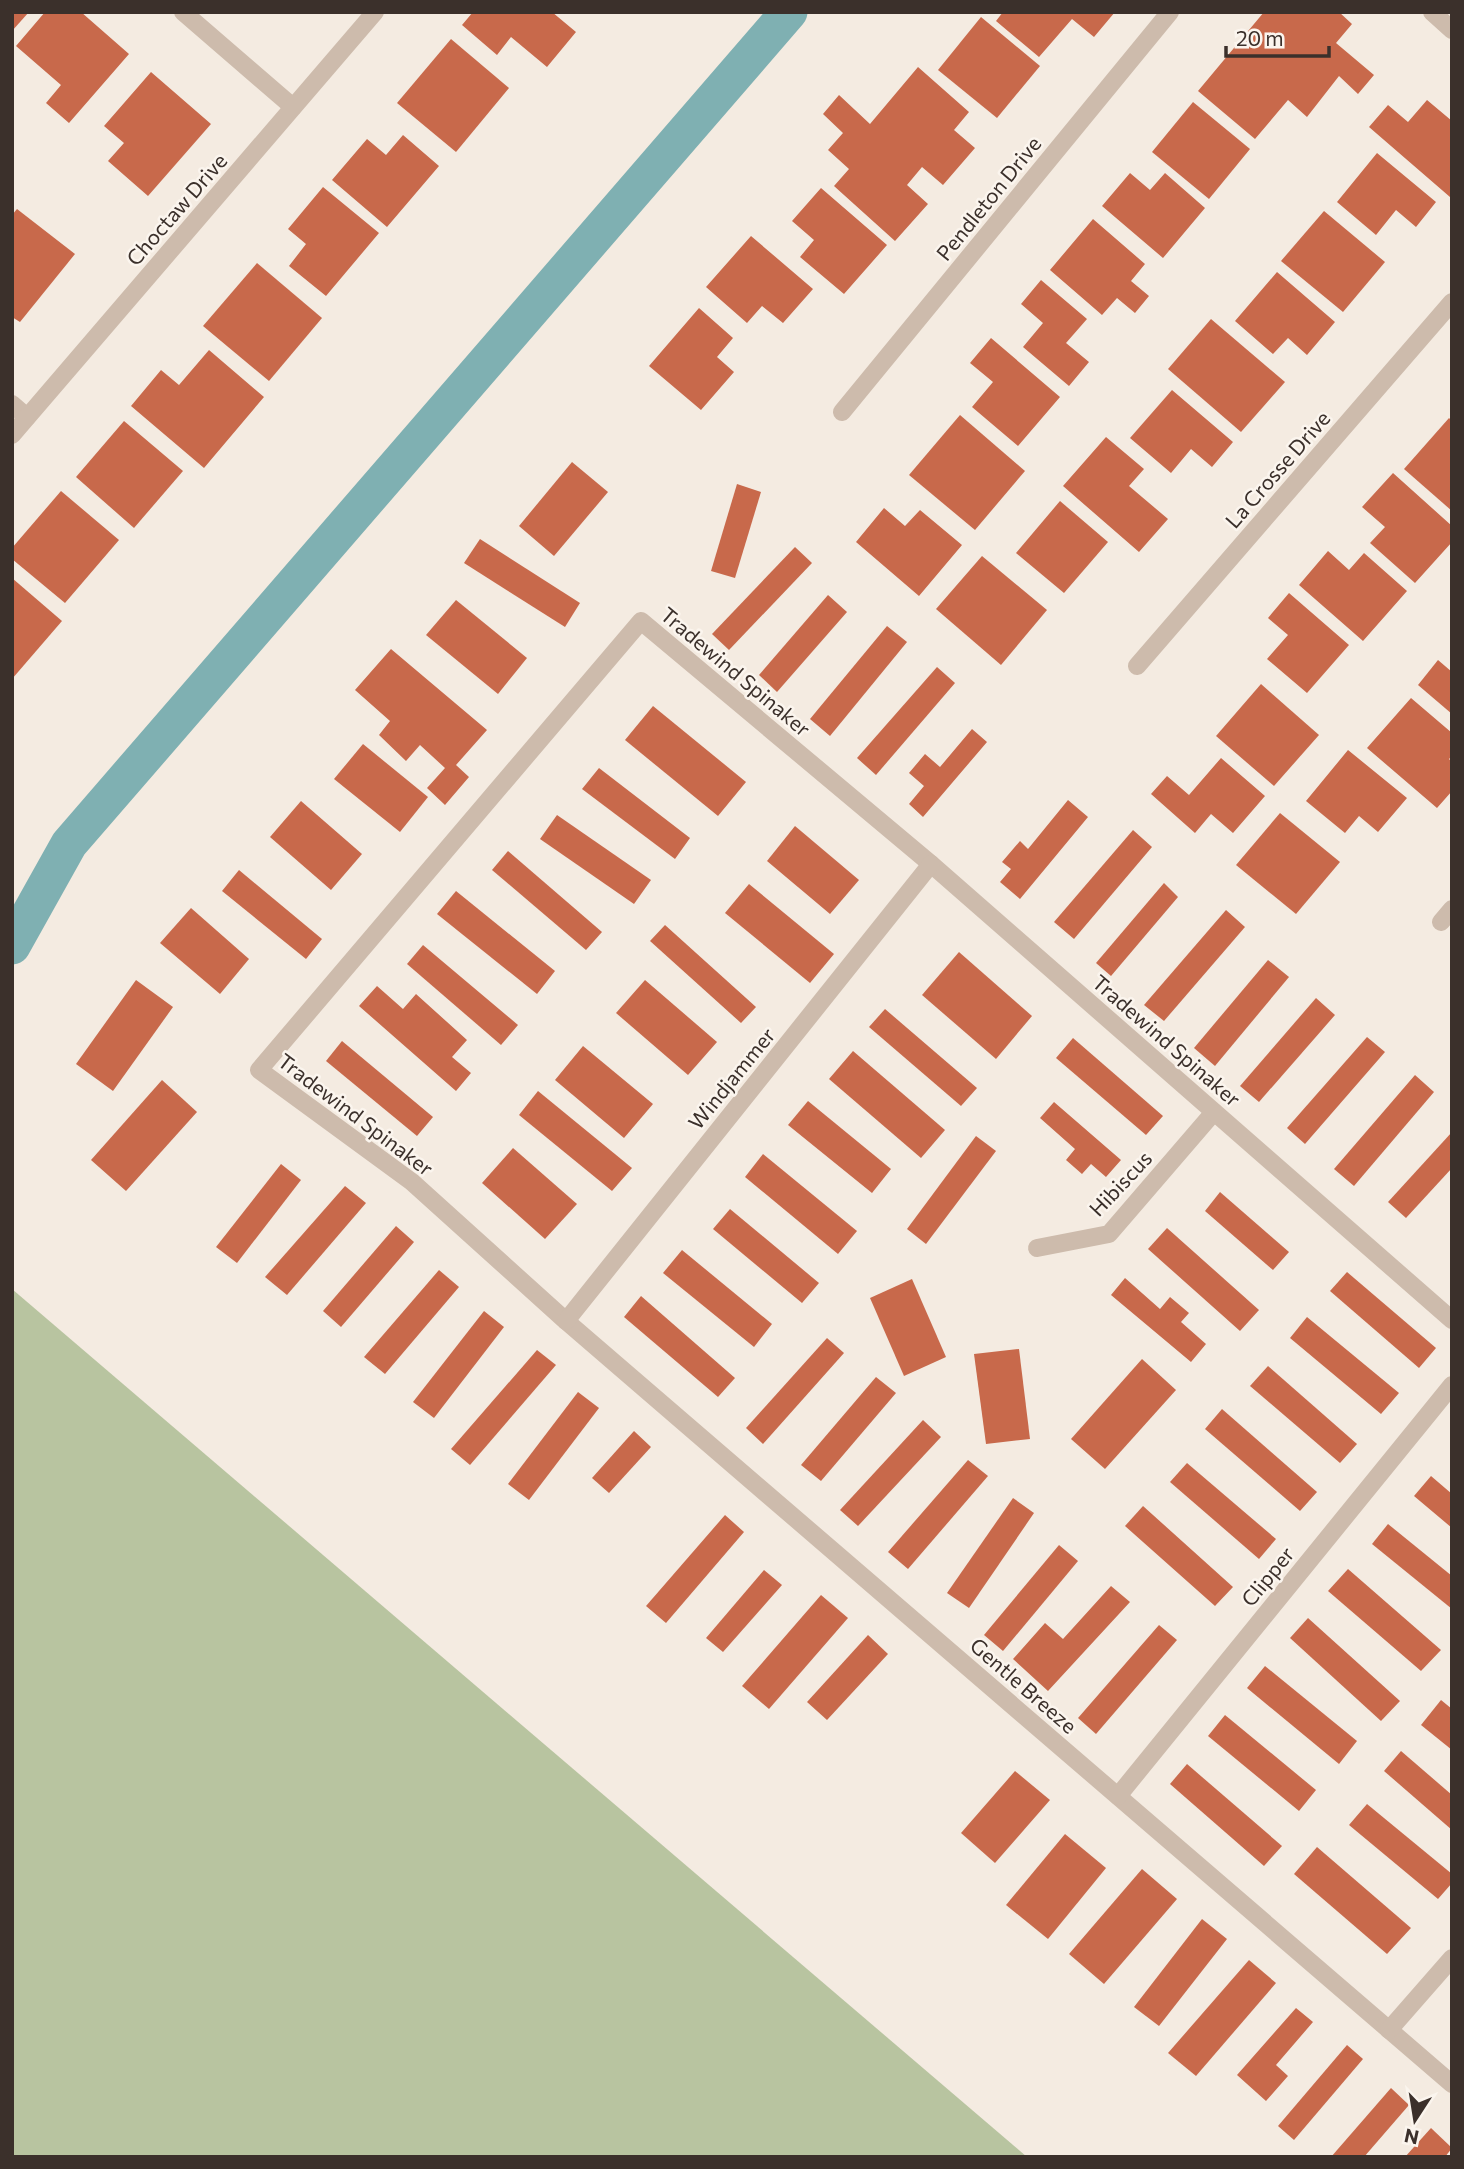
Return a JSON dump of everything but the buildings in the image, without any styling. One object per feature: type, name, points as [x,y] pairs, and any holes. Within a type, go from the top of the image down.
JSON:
[{"type":"street","points":[[183,12],[293,107]]},
{"type":"street","name":"Choctaw Drive","points":[[12,435],[375,12]]},
{"type":"street","name":"Pendleton Drive","points":[[842,412],[1170,12]]},
{"type":"street","points":[[1432,12],[1452,30]]},
{"type":"street","name":"La Crosse Drive","points":[[1137,666],[1452,302]]},
{"type":"street","points":[[12,404],[27,417]]},
{"type":"street","name":"Tradewind Spinaker","points":[[566,1321],[412,1182],[259,1070],[641,621],[931,864],[1452,1320]]},
{"type":"street","name":"Windjammer","points":[[566,1321],[931,864]]},
{"type":"street","name":"Hibiscus","points":[[1037,1248],[1109,1234],[1214,1112]]},
{"type":"street","name":"Gentle Breeze","points":[[566,1321],[1452,2084]]},
{"type":"street","name":"Clipper","points":[[1118,1796],[1452,1385]]},
{"type":"street","points":[[1390,2030],[1452,1958]]},
{"type":"green space","points":[[12,1289],[1027,2157],[12,2157]]},
{"type":"waterway","points":[[12,946],[69,844],[789,12]]}]
